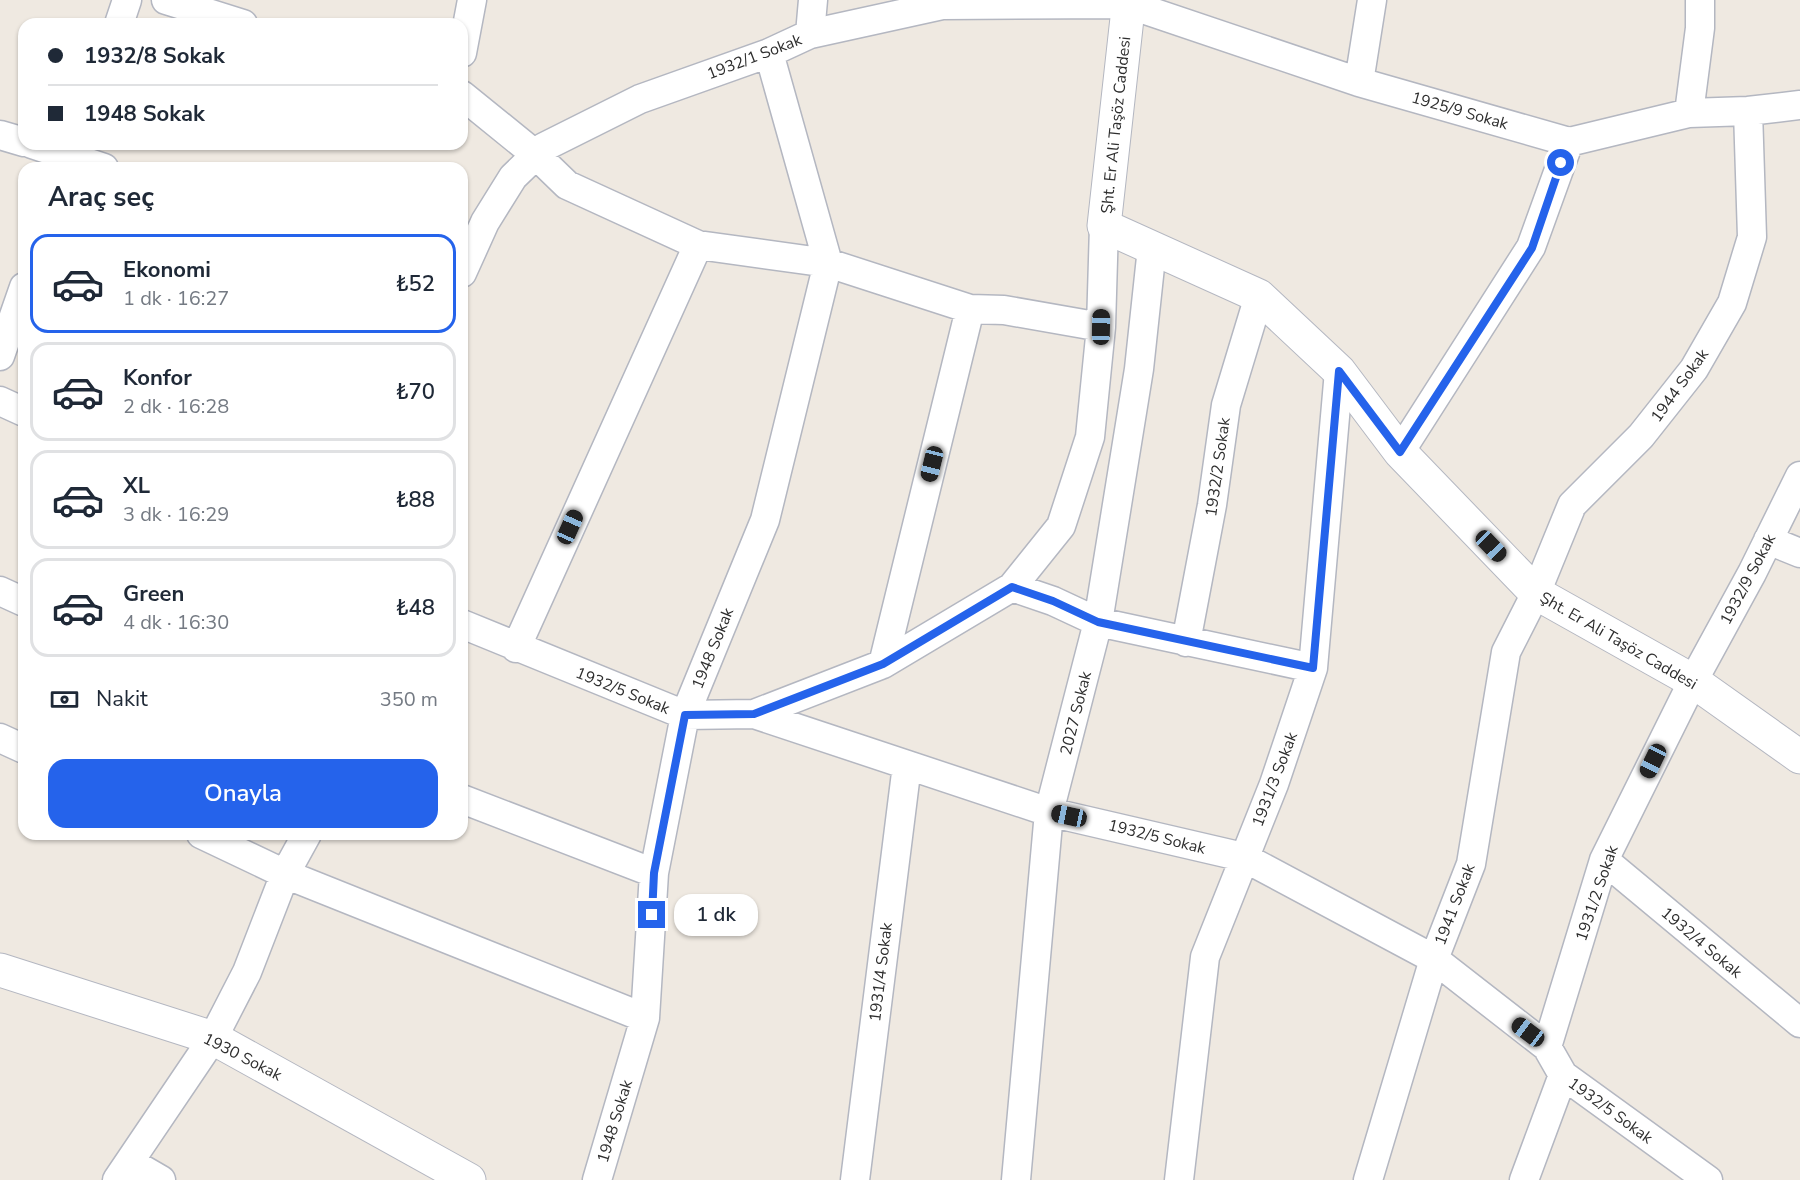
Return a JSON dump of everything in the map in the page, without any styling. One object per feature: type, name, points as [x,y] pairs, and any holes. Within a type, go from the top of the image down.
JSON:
[{"type":"main road","name":"Şht. Er Ali Taşöz Caddesi","points":[[1128,2],[1104,226],[1259,296],[1339,371],[1400,452],[1536,593],[1693,681],[1800,757]]},
{"type":"main road","name":"1930 Sokak","points":[[0,970],[213,1038],[469,1180]]},
{"type":"street","points":[[121,18],[128,0]]},
{"type":"street","points":[[165,0],[224,18]]},
{"type":"street","points":[[468,21],[472,0]]},
{"type":"street","points":[[810,34],[813,0]]},
{"type":"street","points":[[1359,82],[1372,0]]},
{"type":"street","points":[[1689,113],[1700,28],[1700,0]]},
{"type":"street","name":"1932/1 Sokak","points":[[468,260],[485,222],[513,177],[544,147],[640,99],[769,53],[810,34],[942,5],[1128,2]]},
{"type":"street","name":"1925/9 Sokak","points":[[1128,2],[1359,82],[1569,141],[1689,113],[1748,111],[1800,105]]},
{"type":"street","points":[[769,53],[828,263]]},
{"type":"street","points":[[468,100],[536,155],[567,185],[698,244],[828,263],[970,309],[1004,310],[1101,327]]},
{"type":"street","name":"1944 Sokak","points":[[1536,593],[1572,505],[1641,436],[1694,369],[1732,303],[1752,237],[1748,111]]},
{"type":"street","points":[[0,135],[18,140]]},
{"type":"street","points":[[1400,452],[1532,248],[1569,141]]},
{"type":"street","points":[[51,150],[87,162]]},
{"type":"street","points":[[754,714],[883,664],[1012,587],[1061,526],[1090,437],[1101,327],[1104,226]]},
{"type":"street","points":[[516,648],[698,244]]},
{"type":"street","name":"2027 Sokak","points":[[1016,1180],[1049,812],[1098,622],[1139,369],[1152,248]]},
{"type":"street","name":"1948 Sokak","points":[[597,1180],[645,1018],[654,873],[685,715],[765,520],[828,263]]},
{"type":"street","name":"1932/2 Sokak","points":[[1186,642],[1212,505],[1226,405],[1259,296]]},
{"type":"street","points":[[0,356],[18,304]]},
{"type":"street","points":[[883,664],[970,309]]},
{"type":"street","name":"1931/3 Sokak","points":[[1179,1180],[1205,957],[1274,784],[1313,668],[1339,371]]},
{"type":"street","points":[[0,401],[18,409]]},
{"type":"street","name":"1932/9 Sokak","points":[[1693,681],[1800,476]]},
{"type":"street","points":[[1768,540],[1800,553]]},
{"type":"street","points":[[1012,587],[1053,601],[1098,622],[1313,668]]},
{"type":"street","points":[[0,591],[18,599]]},
{"type":"street","name":"1941 Sokak","points":[[1368,1180],[1434,959],[1471,864],[1506,652],[1536,593]]},
{"type":"street","name":"1932/5 Sokak","points":[[468,627],[685,715],[754,714],[1049,812],[1243,857],[1434,959],[1547,1047],[1563,1075],[1708,1180]]},
{"type":"street","name":"1931/2 Sokak","points":[[1547,1047],[1604,860],[1693,681]]},
{"type":"street","points":[[0,738],[18,746]]},
{"type":"street","name":"1931/4 Sokak","points":[[855,1180],[907,765]]},
{"type":"street","points":[[468,801],[654,873]]},
{"type":"street","points":[[214,840],[285,874],[645,1018]]},
{"type":"street","points":[[161,1180],[124,1171],[213,1038],[247,972],[285,874],[304,840]]},
{"type":"street","name":"1932/4 Sokak","points":[[1604,860],[1800,1023]]},
{"type":"street","points":[[1524,1180],[1563,1075]]},
{"type":"route","points":[[652,915],[654,873],[685,715],[754,714],[883,664],[1012,587],[1053,601],[1098,622],[1313,668],[1339,371],[1400,452],[1532,248],[1561,163]]}]
